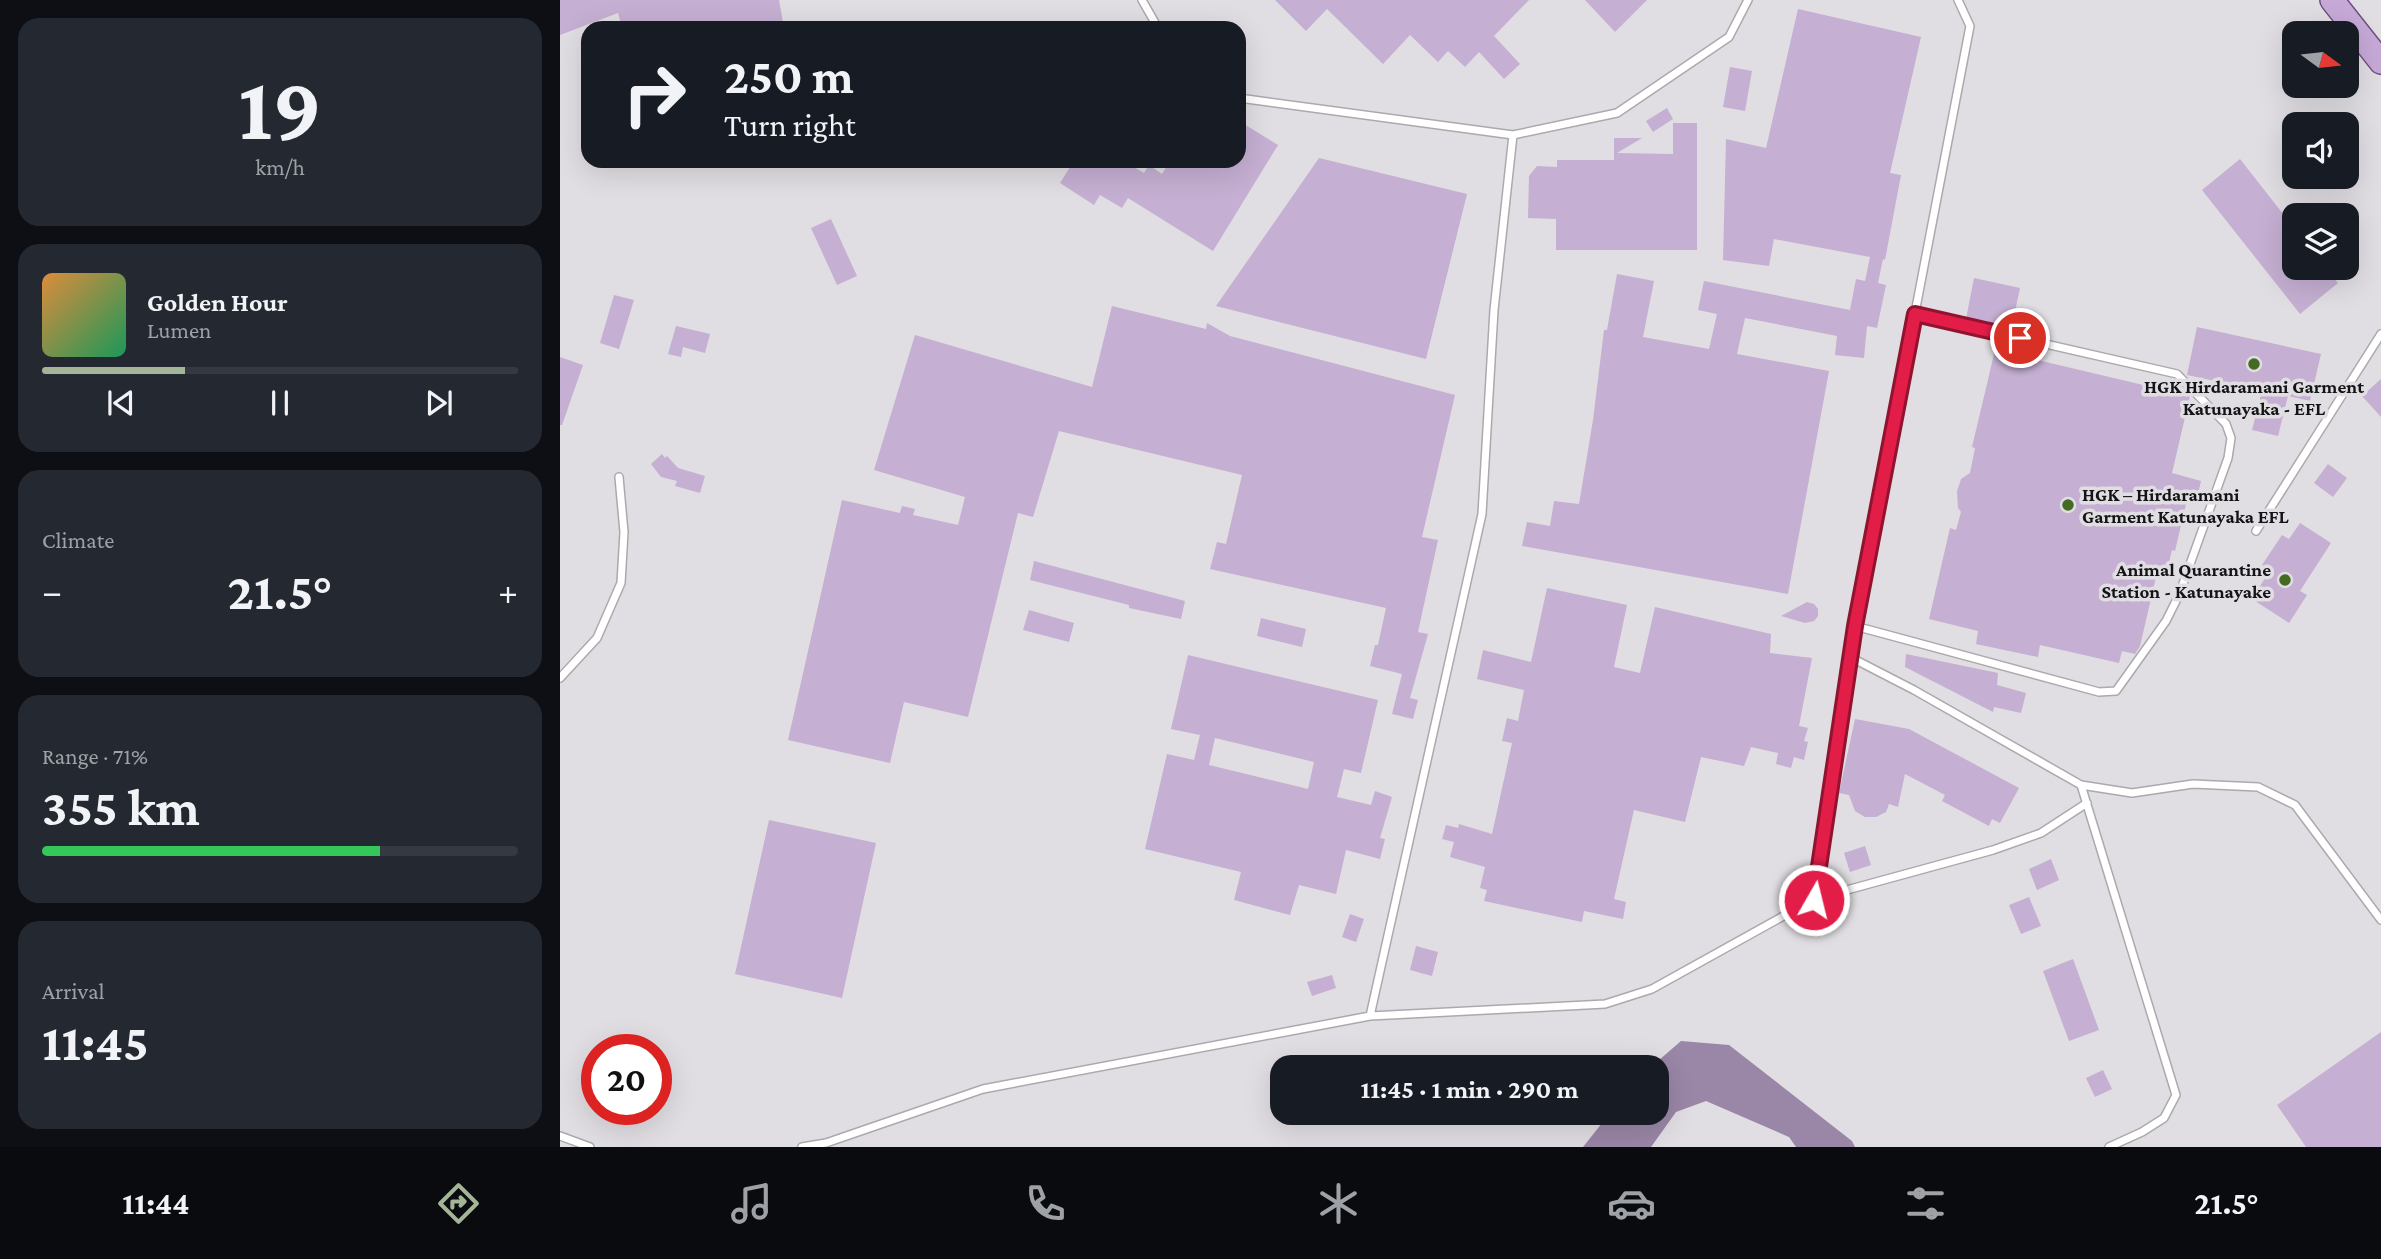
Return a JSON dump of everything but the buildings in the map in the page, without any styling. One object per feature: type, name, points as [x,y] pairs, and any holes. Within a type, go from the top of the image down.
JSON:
[{"type":"main road","points":[[2332,0],[2381,62]]},
{"type":"lane","points":[[1142,0],[1154,21]]},
{"type":"lane","points":[[1246,99],[1513,135],[1617,113],[1729,37],[1748,0]]},
{"type":"lane","points":[[1814,900],[1855,626],[1970,26],[1958,0]]},
{"type":"lane","points":[[1370,1016],[1482,514],[1494,310],[1513,135]]},
{"type":"lane","points":[[1855,626],[2099,692],[2116,691],[2175,604],[2228,458],[2231,438],[2226,424],[2177,374],[1915,314]]},
{"type":"lane","points":[[2256,531],[2381,334]]},
{"type":"lane","points":[[560,678],[597,638],[621,583],[624,532],[619,477]]},
{"type":"lane","points":[[1850,657],[1914,690],[2081,785],[2132,793],[2193,784],[2258,787],[2295,805],[2381,920]]},
{"type":"lane","points":[[2081,785],[2176,1096],[2164,1118],[2142,1132],[2109,1147]]},
{"type":"lane","points":[[802,1147],[826,1143],[983,1089],[1370,1016],[1605,1004],[1652,989],[1814,900],[2005,846],[2041,833],[2087,803]]},
{"type":"lane","points":[[560,1136],[590,1147]]},
{"type":"shaded area","points":[[1681,1041],[1729,1045],[1852,1141],[1855,1147],[1796,1147],[1789,1137],[1706,1101],[1676,1112],[1669,1122],[1669,1055],[1665,1055]]},
{"type":"shaded area","points":[[1600,1125],[1667,1125],[1651,1147],[1583,1147]]},
{"type":"place","name":"HGK Hirdaramani Garment Katunayaka - EFL","points":[[2254,364]]},
{"type":"place","name":"HGK – Hirdaramani Garment Katunayaka EFL","points":[[2068,505]]},
{"type":"place","name":"Animal Quarantine Station - Katunayake","points":[[2285,580]]},
{"type":"route","points":[[1814,900],[1855,626],[1915,314],[2020,338]]}]
